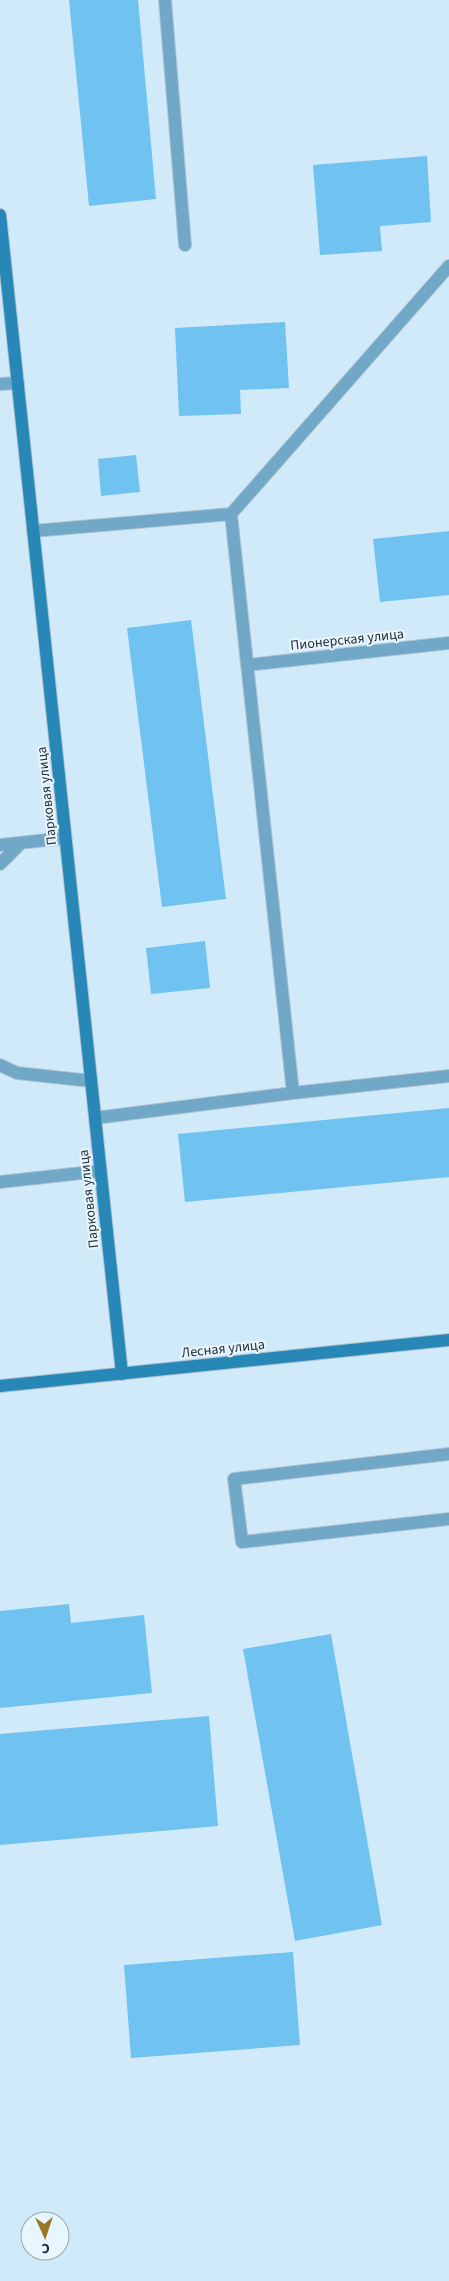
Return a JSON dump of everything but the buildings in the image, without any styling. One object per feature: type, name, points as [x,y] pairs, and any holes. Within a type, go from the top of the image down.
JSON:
[{"type":"street","points":[[165,0],[185,245]]},
{"type":"street","name":"Парковая улица","points":[[0,215],[122,1374]]},
{"type":"street","points":[[33,531],[231,514],[449,266]]},
{"type":"street","points":[[0,384],[18,382]]},
{"type":"street","points":[[231,514],[294,1093]]},
{"type":"street","name":"Пионерская улица","points":[[248,665],[449,643]]},
{"type":"street","points":[[0,845],[65,838]]},
{"type":"street","points":[[0,864],[21,843]]},
{"type":"street","points":[[0,1065],[17,1072],[91,1081]]},
{"type":"street","points":[[95,1118],[449,1076]]},
{"type":"street","points":[[0,1182],[100,1171]]},
{"type":"street","name":"Лесная улица","points":[[0,1386],[449,1340]]},
{"type":"street","points":[[449,1454],[234,1479],[242,1542],[449,1520]]}]
